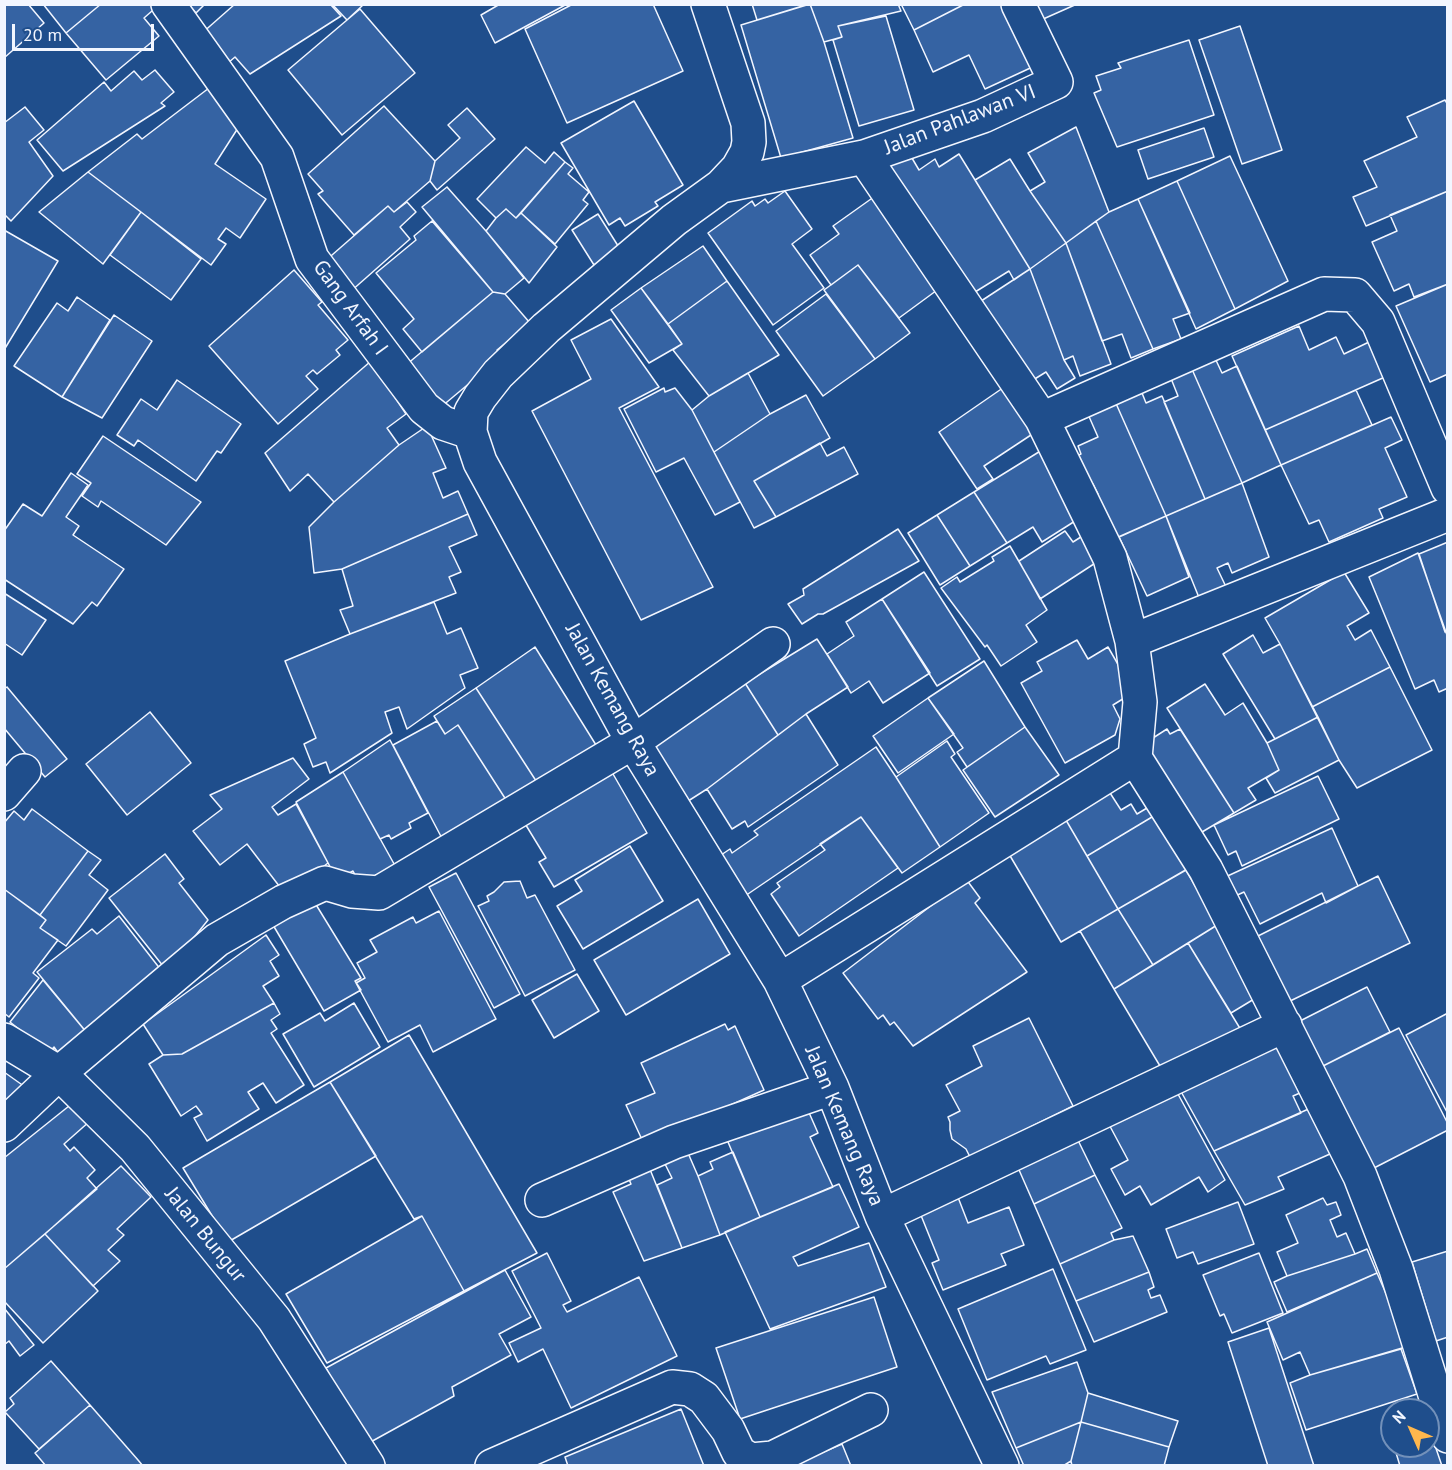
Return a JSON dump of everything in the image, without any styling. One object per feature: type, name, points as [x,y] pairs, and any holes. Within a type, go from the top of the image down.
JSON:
[{"type":"street","name":"Gang Arfah I","points":[[168,4],[277,157],[312,259],[424,408],[443,423],[470,432]]},
{"type":"street","points":[[470,432],[471,412],[498,374],[546,328],[674,220],[721,186],[738,168],[747,152],[748,123],[708,4]]},
{"type":"street","name":"Jalan Pahlawan VI","points":[[721,186],[864,157],[983,116],[1056,82],[1018,4]]},
{"type":"street","points":[[864,157],[1041,419],[1110,558],[1132,641],[1140,702],[1136,758],[1206,870],[1360,1176],[1396,1269],[1448,1436]]},
{"type":"street","points":[[1041,419],[1324,294],[1355,295],[1378,322],[1448,488]]},
{"type":"street","name":"Jalan Kemang Raya","points":[[470,432],[480,462],[633,742],[780,980],[832,1088],[882,1216],[1002,1466]]},
{"type":"street","points":[[1132,641],[1448,514]]},
{"type":"street","points":[[4,1125],[59,1073],[217,940],[283,902],[325,883],[352,891],[379,893],[633,742],[773,644]]},
{"type":"street","points":[[780,980],[1136,758]]},
{"type":"street","points":[[882,1216],[1285,1025]]},
{"type":"street","name":"Jalan Bungur","points":[[4,1040],[59,1073],[135,1148],[273,1319],[368,1466]]},
{"type":"street","points":[[542,1200],[674,1142],[832,1088]]},
{"type":"street","points":[[492,1466],[672,1387],[690,1389],[704,1398],[728,1430],[739,1453],[751,1460],[773,1458],[871,1410]]},
{"type":"building","points":[[4,4],[28,4],[44,23],[4,58]]},
{"type":"building","points":[[43,4],[101,4],[66,33]]},
{"type":"building","points":[[101,4],[160,4],[144,18],[159,36],[106,80],[66,33]]},
{"type":"building","points":[[188,4],[205,4],[196,13]]},
{"type":"building","points":[[235,4],[330,4],[341,16],[250,74],[235,57],[228,63],[201,34]]},
{"type":"building","points":[[332,4],[362,4],[363,5],[347,20]]},
{"type":"building","points":[[500,4],[567,4],[495,43],[481,15]]},
{"type":"building","points":[[573,4],[653,4],[683,71],[567,123],[525,29]]},
{"type":"building","points":[[752,4],[809,4],[757,20]]},
{"type":"building","points":[[810,4],[853,138],[781,158],[741,25]]},
{"type":"building","points":[[810,4],[898,4],[901,11],[838,26],[842,37],[824,42]]},
{"type":"building","points":[[901,4],[965,4],[914,30]]},
{"type":"building","points":[[965,4],[1011,4],[1039,64],[985,89],[969,55],[933,72],[914,30]]},
{"type":"building","points":[[1023,4],[1077,4],[1032,24]]},
{"type":"building","points":[[360,9],[415,73],[342,135],[288,70]]},
{"type":"building","points":[[886,16],[914,110],[859,126],[833,40],[842,37],[838,26]]},
{"type":"building","points":[[1240,26],[1282,150],[1242,164],[1199,40]]},
{"type":"building","points":[[1189,40],[1214,115],[1117,147],[1094,93],[1101,90],[1096,76],[1121,68],[1118,63]]},
{"type":"building","points":[[155,70],[174,92],[161,103],[165,106],[63,171],[37,140],[104,82],[111,91],[134,71],[142,80]]},
{"type":"building","points":[[209,88],[238,128],[215,164],[266,199],[240,238],[226,228],[218,239],[226,244],[211,265],[88,172],[137,134],[142,139]]},
{"type":"building","points":[[1445,100],[1448,105],[1448,191],[1366,226],[1353,197],[1377,187],[1364,161],[1417,137],[1407,117]]},
{"type":"building","points":[[634,101],[683,185],[655,202],[658,206],[625,226],[620,218],[609,225],[561,143]]},
{"type":"building","points":[[384,106],[435,161],[430,181],[394,212],[388,206],[354,235],[318,194],[323,191],[308,174]]},
{"type":"building","points":[[25,107],[44,130],[29,142],[53,176],[11,221],[4,214],[4,123]]},
{"type":"building","points":[[467,108],[495,139],[437,190],[430,181],[435,161],[460,138],[448,125]]},
{"type":"building","points":[[1076,127],[1109,212],[1066,243],[1030,191],[1045,182],[1028,153]]},
{"type":"building","points":[[1204,128],[1214,157],[1148,179],[1138,150]]},
{"type":"building","points":[[526,147],[545,163],[554,152],[565,162],[516,218],[506,209],[496,218],[477,199]]},
{"type":"building","points":[[909,153],[919,170],[935,159],[939,167],[959,154],[1030,269],[1014,280],[1009,271],[967,297],[879,172]]},
{"type":"building","points":[[1230,156],[1288,281],[1235,309],[1177,181]]},
{"type":"building","points":[[1010,159],[1066,243],[1030,269],[975,180]]},
{"type":"building","points":[[565,162],[573,168],[568,174],[589,192],[583,200],[588,204],[555,244],[521,213]]},
{"type":"building","points":[[88,172],[141,212],[103,264],[39,212]]},
{"type":"building","points":[[1177,181],[1235,309],[1196,329],[1138,199]]},
{"type":"building","points":[[447,187],[524,278],[505,294],[493,292],[422,207]]},
{"type":"building","points":[[785,191],[812,229],[792,244],[824,288],[773,325],[708,233],[752,201],[755,206],[765,199],[768,203]]},
{"type":"building","points":[[1448,191],[1448,284],[1414,297],[1409,284],[1394,291],[1372,242],[1397,231],[1390,215]]},
{"type":"building","points":[[878,194],[944,285],[899,318],[858,265],[831,285],[810,255],[839,234],[833,226]]},
{"type":"building","points":[[1138,199],[1190,313],[1173,319],[1181,339],[1153,349],[1096,221],[1109,212]]},
{"type":"building","points":[[407,202],[416,212],[400,227],[410,239],[350,292],[324,262],[388,206],[394,212]]},
{"type":"building","points":[[506,209],[516,218],[521,213],[557,247],[529,283],[486,231]]},
{"type":"building","points":[[141,212],[201,259],[171,300],[110,255]]},
{"type":"building","points":[[598,214],[620,249],[594,265],[572,230]]},
{"type":"building","points":[[432,221],[493,292],[422,352],[403,329],[414,319],[376,273],[416,240],[414,236]]},
{"type":"building","points":[[1096,221],[1153,349],[1131,358],[1122,334],[1102,341],[1066,243]]},
{"type":"building","points":[[4,230],[58,261],[4,350]]},
{"type":"building","points":[[1066,243],[1111,364],[1080,376],[1073,356],[1064,360],[1030,269]]},
{"type":"building","points":[[703,246],[727,281],[668,324],[641,288]]},
{"type":"building","points":[[858,265],[910,333],[875,359],[824,290]]},
{"type":"building","points":[[1030,269],[1064,360],[1075,378],[1057,389],[1046,372],[1025,385],[975,305]]},
{"type":"building","points":[[294,270],[322,302],[318,305],[348,340],[336,350],[340,355],[317,374],[313,370],[306,376],[318,389],[278,424],[209,346]]},
{"type":"building","points":[[727,281],[779,355],[709,396],[673,350],[682,344],[668,324]]},
{"type":"building","points":[[1448,284],[1448,374],[1430,382],[1396,306]]},
{"type":"building","points":[[641,288],[682,344],[649,363],[611,310]]},
{"type":"building","points":[[493,292],[505,294],[530,323],[497,350],[502,356],[441,407],[406,365]]},
{"type":"building","points":[[826,294],[875,359],[823,396],[776,331]]},
{"type":"building","points":[[77,297],[110,320],[62,397],[14,366],[57,303],[68,311]]},
{"type":"building","points":[[114,315],[152,341],[102,418],[62,397]]},
{"type":"building","points":[[611,319],[659,387],[619,408],[713,587],[641,620],[532,411],[591,379],[571,340]]},
{"type":"building","points":[[1299,326],[1309,350],[1336,337],[1344,354],[1369,342],[1385,377],[1265,430],[1232,356]]},
{"type":"building","points":[[1214,356],[1222,373],[1237,366],[1281,465],[1242,483],[1191,367]]},
{"type":"building","points":[[371,361],[406,414],[387,428],[399,445],[334,502],[308,474],[290,491],[265,453]]},
{"type":"building","points":[[1191,367],[1242,483],[1205,499],[1164,402],[1178,396],[1170,376]]},
{"type":"building","points":[[748,373],[770,414],[714,452],[692,410],[709,396]]},
{"type":"building","points":[[177,380],[241,424],[221,453],[217,451],[196,481],[138,440],[134,446],[117,435],[141,399],[157,410]]},
{"type":"building","points":[[1010,383],[1034,433],[984,466],[993,479],[977,489],[939,432]]},
{"type":"building","points":[[664,388],[665,392],[675,388],[692,410],[740,502],[715,515],[684,458],[656,472],[624,409]]},
{"type":"building","points":[[1140,388],[1146,403],[1162,396],[1205,499],[1166,516],[1114,399]]},
{"type":"building","points":[[1356,390],[1372,425],[1281,465],[1265,430]]},
{"type":"building","points":[[806,395],[830,438],[754,481],[776,517],[754,528],[714,452],[770,414]]},
{"type":"building","points":[[1114,399],[1166,516],[1107,542],[1088,498],[1098,494],[1093,484],[1083,489],[1069,459],[1081,454],[1078,446],[1098,437],[1087,412]]},
{"type":"building","points":[[1391,417],[1402,440],[1385,448],[1407,497],[1379,509],[1383,518],[1329,542],[1319,520],[1309,524],[1281,465]]},
{"type":"building","points":[[427,426],[446,468],[433,473],[443,498],[458,491],[468,514],[342,569],[314,573],[309,527],[399,445]]},
{"type":"building","points":[[103,436],[201,502],[166,545],[101,501],[98,507],[82,496],[91,483],[77,474]]},
{"type":"building","points":[[820,443],[827,456],[844,447],[858,474],[776,517],[754,481]]},
{"type":"building","points":[[1042,450],[1083,516],[1042,542],[1033,527],[1007,543],[974,492]]},
{"type":"building","points":[[71,473],[88,485],[66,517],[79,526],[73,535],[124,569],[97,606],[92,602],[73,624],[4,579],[4,531],[23,504],[42,516]]},
{"type":"building","points":[[1242,483],[1269,557],[1232,573],[1228,563],[1217,568],[1229,593],[1202,605],[1166,516]]},
{"type":"building","points":[[974,492],[1007,543],[970,566],[937,515]]},
{"type":"building","points":[[468,514],[477,535],[449,547],[461,572],[449,577],[456,593],[350,634],[340,610],[353,606],[342,569]]},
{"type":"building","points":[[937,515],[970,566],[940,585],[908,533]]},
{"type":"building","points":[[1166,516],[1189,577],[1147,596],[1119,537]]},
{"type":"building","points":[[898,529],[919,561],[802,624],[788,604],[804,595],[803,589]]},
{"type":"building","points":[[1065,531],[1073,542],[1084,535],[1100,560],[1040,599],[1019,561]]},
{"type":"building","points":[[1448,542],[1448,631],[1445,632],[1419,554]]},
{"type":"building","points":[[1010,546],[1047,610],[1026,625],[1037,642],[1001,666],[941,588],[957,577],[960,582],[994,561],[992,557]]},
{"type":"building","points":[[1418,553],[1448,638],[1448,688],[1439,692],[1434,680],[1415,689],[1369,577]]},
{"type":"building","points":[[924,572],[980,659],[937,686],[882,599]]},
{"type":"building","points":[[1344,572],[1369,613],[1347,626],[1355,640],[1371,630],[1390,667],[1312,707],[1265,618]]},
{"type":"building","points":[[4,593],[46,620],[22,655],[4,643]]},
{"type":"building","points":[[882,599],[930,673],[883,703],[869,681],[851,693],[827,654],[854,636],[846,622]]},
{"type":"building","points":[[434,602],[447,634],[461,628],[478,668],[460,675],[465,688],[407,729],[399,707],[385,712],[392,733],[330,773],[326,762],[313,767],[304,744],[316,738],[285,661]]},
{"type":"building","points":[[1253,635],[1263,653],[1280,644],[1318,717],[1275,739],[1223,654]]},
{"type":"building","points":[[817,639],[848,687],[778,735],[745,683]]},
{"type":"building","points":[[1077,640],[1088,659],[1108,647],[1134,692],[1113,705],[1120,719],[1115,735],[1065,763],[1021,683],[1042,671],[1037,662]]},
{"type":"building","points":[[535,647],[596,745],[540,787],[476,688]]},
{"type":"building","points":[[984,661],[1025,727],[967,767],[957,752],[963,748],[928,698]]},
{"type":"building","points":[[1390,667],[1432,750],[1357,788],[1339,760],[1312,707]]},
{"type":"building","points":[[745,683],[778,735],[685,803],[648,743]]},
{"type":"building","points":[[1205,684],[1225,715],[1243,703],[1267,743],[1279,770],[1248,788],[1256,800],[1234,813],[1167,708]]},
{"type":"building","points":[[7,687],[67,759],[45,777],[4,728],[4,689]]},
{"type":"building","points":[[476,688],[540,787],[510,806],[458,725],[445,734],[434,716]]},
{"type":"building","points":[[928,698],[954,734],[898,773],[873,736]]},
{"type":"building","points":[[150,712],[191,763],[127,815],[86,764]]},
{"type":"building","points":[[806,714],[838,765],[748,827],[745,821],[732,829],[707,789]]},
{"type":"building","points":[[1318,717],[1339,760],[1275,793],[1266,778],[1279,770],[1267,743]]},
{"type":"building","points":[[437,721],[445,734],[458,725],[510,806],[446,846],[393,745]]},
{"type":"building","points":[[1025,727],[1059,775],[995,817],[963,770]]},
{"type":"building","points":[[1167,729],[1170,734],[1180,729],[1234,813],[1197,835],[1142,745]]},
{"type":"building","points":[[390,740],[428,813],[409,823],[411,828],[391,839],[389,835],[380,839],[343,772]]},
{"type":"building","points":[[947,741],[955,754],[951,757],[989,813],[940,847],[896,777]]},
{"type":"building","points":[[876,747],[940,847],[902,873],[861,817],[745,896],[718,857],[730,849],[732,853],[758,835],[754,831]]},
{"type":"building","points":[[293,758],[309,779],[272,807],[278,815],[296,804],[328,863],[286,895],[247,844],[220,865],[193,831],[222,809],[210,795]]},
{"type":"building","points":[[609,767],[647,833],[554,887],[539,862],[546,858],[524,822]]},
{"type":"building","points":[[343,772],[398,871],[363,890],[353,871],[337,880],[296,802]]},
{"type":"building","points":[[1318,776],[1339,819],[1242,866],[1236,851],[1228,855],[1214,825]]},
{"type":"building","points":[[1103,782],[1121,810],[1131,804],[1137,814],[1152,805],[1157,814],[1087,856],[1063,815]]},
{"type":"building","points":[[32,809],[88,851],[40,915],[4,889],[4,823],[14,811],[24,820]]},
{"type":"building","points":[[1157,814],[1196,864],[1118,909],[1087,856]]},
{"type":"building","points":[[1063,815],[1118,909],[1061,942],[1006,849]]},
{"type":"building","points":[[861,817],[898,868],[799,936],[771,894],[780,887],[777,883],[825,850],[820,844]]},
{"type":"building","points":[[1332,828],[1358,886],[1326,903],[1322,893],[1260,924],[1244,892],[1231,898],[1221,879]]},
{"type":"building","points":[[630,846],[663,901],[583,949],[557,906],[582,891],[575,880]]},
{"type":"building","points":[[88,851],[101,860],[89,875],[108,890],[66,946],[40,928],[46,920],[40,915]]},
{"type":"building","points":[[165,854],[184,879],[179,883],[208,920],[167,971],[109,898]]},
{"type":"building","points":[[1186,870],[1195,886],[1199,883],[1222,922],[1153,965],[1118,909]]},
{"type":"building","points":[[456,873],[520,994],[494,1008],[429,887]]},
{"type":"building","points":[[1378,876],[1410,943],[1286,1003],[1254,938]]},
{"type":"building","points":[[966,879],[980,898],[975,903],[1027,972],[913,1046],[894,1022],[890,1025],[883,1015],[878,1019],[843,973]]},
{"type":"building","points":[[520,881],[527,898],[535,895],[575,970],[525,996],[478,906],[489,901],[487,896],[504,882]]},
{"type":"building","points":[[4,889],[46,920],[40,928],[58,940],[33,973],[39,978],[9,1017],[4,1013]]},
{"type":"building","points":[[698,899],[730,954],[626,1015],[594,960]]},
{"type":"building","points":[[315,903],[361,978],[355,981],[361,990],[324,1011],[273,925]]},
{"type":"building","points":[[1118,909],[1153,965],[1114,989],[1080,931]]},
{"type":"building","points":[[439,911],[496,1019],[433,1052],[420,1025],[388,1042],[356,983],[365,978],[357,963],[377,952],[370,940],[413,917],[416,923]]},
{"type":"building","points":[[119,916],[168,979],[92,1039],[37,972],[92,929],[97,934]]},
{"type":"building","points":[[1222,922],[1264,993],[1231,1013],[1188,943]]},
{"type":"building","points":[[266,935],[279,955],[270,961],[279,976],[263,986],[274,1003],[182,1054],[163,1055],[143,1024]]},
{"type":"building","points":[[1188,943],[1241,1030],[1160,1066],[1114,989]]},
{"type":"building","points":[[577,974],[599,1011],[554,1038],[532,1000]]},
{"type":"building","points":[[43,980],[92,1039],[64,1061],[54,1047],[49,1053],[10,1022]]},
{"type":"building","points":[[1367,987],[1390,1032],[1321,1067],[1298,1022]]},
{"type":"building","points":[[274,1003],[280,1014],[271,1020],[277,1029],[271,1033],[304,1085],[276,1103],[263,1083],[248,1092],[259,1109],[207,1141],[194,1118],[202,1114],[196,1106],[181,1116],[149,1064],[163,1055],[182,1054]]},
{"type":"building","points":[[354,1003],[380,1047],[314,1087],[283,1034],[320,1013],[325,1021]]},
{"type":"building","points":[[1448,1013],[1448,1114],[1406,1035]]},
{"type":"building","points":[[1029,1018],[1073,1106],[970,1157],[966,1149],[952,1139],[948,1117],[960,1111],[946,1085],[982,1066],[973,1046]]},
{"type":"building","points":[[725,1024],[728,1030],[735,1026],[764,1090],[644,1144],[626,1105],[655,1093],[641,1063]]},
{"type":"building","points":[[1399,1028],[1448,1124],[1448,1130],[1374,1168],[1321,1067]]},
{"type":"building","points":[[409,1035],[537,1253],[464,1291],[422,1216],[414,1219],[330,1082]]},
{"type":"building","points":[[1283,1035],[1307,1090],[1293,1096],[1301,1113],[1214,1151],[1174,1079]]},
{"type":"building","points":[[4,1072],[28,1089],[4,1113]]},
{"type":"building","points":[[330,1082],[376,1156],[228,1242],[183,1168]]},
{"type":"building","points":[[1173,1085],[1225,1180],[1208,1192],[1199,1177],[1151,1205],[1140,1186],[1125,1195],[1111,1169],[1128,1160],[1105,1117]]},
{"type":"building","points":[[803,1099],[818,1133],[810,1137],[833,1187],[760,1217],[725,1135]]},
{"type":"building","points":[[74,1102],[90,1121],[64,1144],[70,1151],[74,1147],[95,1170],[87,1178],[97,1189],[4,1269],[4,1158]]},
{"type":"building","points":[[1313,1107],[1339,1150],[1278,1177],[1284,1189],[1245,1205],[1214,1151]]},
{"type":"building","points":[[1072,1128],[1095,1175],[1034,1204],[1012,1154]]},
{"type":"building","points":[[733,1152],[760,1217],[720,1235],[698,1176],[713,1169],[710,1162]]},
{"type":"building","points":[[688,1153],[720,1235],[682,1248],[657,1185],[672,1178],[665,1164]]},
{"type":"building","points":[[121,1166],[151,1197],[117,1229],[124,1235],[108,1250],[120,1261],[93,1286],[45,1234]]},
{"type":"building","points":[[649,1167],[682,1248],[644,1261],[613,1192],[631,1184],[628,1177]]},
{"type":"building","points":[[1095,1175],[1122,1228],[1111,1233],[1114,1240],[1060,1264],[1034,1204]]},
{"type":"building","points":[[839,1184],[859,1227],[793,1257],[798,1266],[869,1243],[886,1287],[770,1329],[725,1232]]},
{"type":"building","points":[[954,1187],[968,1223],[1009,1207],[1024,1245],[1001,1254],[1006,1265],[943,1290],[932,1263],[939,1260],[916,1203]]},
{"type":"building","points":[[1323,1198],[1327,1205],[1336,1202],[1341,1215],[1330,1220],[1337,1237],[1346,1233],[1355,1254],[1287,1276],[1277,1252],[1298,1243],[1286,1215]]},
{"type":"building","points":[[1238,1202],[1254,1244],[1198,1264],[1193,1252],[1177,1258],[1166,1229]]},
{"type":"building","points":[[422,1216],[464,1291],[327,1363],[286,1294]]},
{"type":"building","points":[[45,1234],[98,1291],[43,1343],[4,1301],[4,1269]]},
{"type":"building","points":[[1133,1236],[1149,1272],[1076,1301],[1060,1264],[1114,1240]]},
{"type":"building","points":[[1367,1249],[1377,1273],[1287,1312],[1274,1282]]},
{"type":"building","points":[[1448,1251],[1448,1337],[1436,1341],[1412,1262]]},
{"type":"building","points":[[547,1253],[571,1301],[563,1305],[567,1312],[639,1277],[677,1356],[571,1408],[543,1349],[518,1362],[509,1343],[541,1328],[512,1271]]},
{"type":"building","points":[[1259,1253],[1283,1313],[1232,1333],[1224,1314],[1220,1316],[1203,1275]]},
{"type":"building","points":[[1053,1269],[1086,1350],[1050,1364],[1046,1356],[987,1380],[958,1309]]},
{"type":"building","points":[[505,1270],[531,1317],[499,1334],[511,1355],[452,1387],[454,1396],[367,1444],[326,1368]]},
{"type":"building","points":[[1149,1272],[1154,1287],[1148,1290],[1151,1298],[1160,1295],[1167,1312],[1094,1342],[1076,1301]]},
{"type":"building","points":[[1377,1273],[1409,1346],[1310,1375],[1300,1352],[1283,1360],[1267,1322]]},
{"type":"building","points":[[874,1297],[897,1367],[740,1419],[716,1348]]},
{"type":"building","points":[[4,1308],[34,1345],[20,1356],[9,1341],[4,1345]]},
{"type":"building","points":[[1269,1328],[1314,1466],[1268,1466],[1228,1342]]},
{"type":"building","points":[[1401,1349],[1417,1394],[1405,1398],[1380,1398],[1380,1406],[1306,1430],[1290,1383]]},
{"type":"building","points":[[51,1361],[90,1405],[39,1449],[5,1412],[14,1404],[10,1398]]},
{"type":"building","points":[[1077,1362],[1088,1393],[1081,1422],[1016,1448],[992,1392]]},
{"type":"building","points":[[1088,1393],[1178,1421],[1169,1447],[1081,1422]]},
{"type":"building","points":[[90,1405],[143,1466],[46,1466],[35,1453]]},
{"type":"building","points":[[681,1409],[704,1466],[568,1466],[565,1457]]},
{"type":"building","points":[[1081,1422],[1071,1461],[1063,1466],[1024,1466],[1016,1448]]},
{"type":"building","points":[[1081,1422],[1169,1447],[1164,1466],[1072,1466],[1071,1461]]},
{"type":"building","points":[[842,1444],[851,1466],[802,1466],[800,1462]]},
{"type":"building","points":[[1398,1458],[1439,1458],[1442,1466],[1400,1466]]}]
